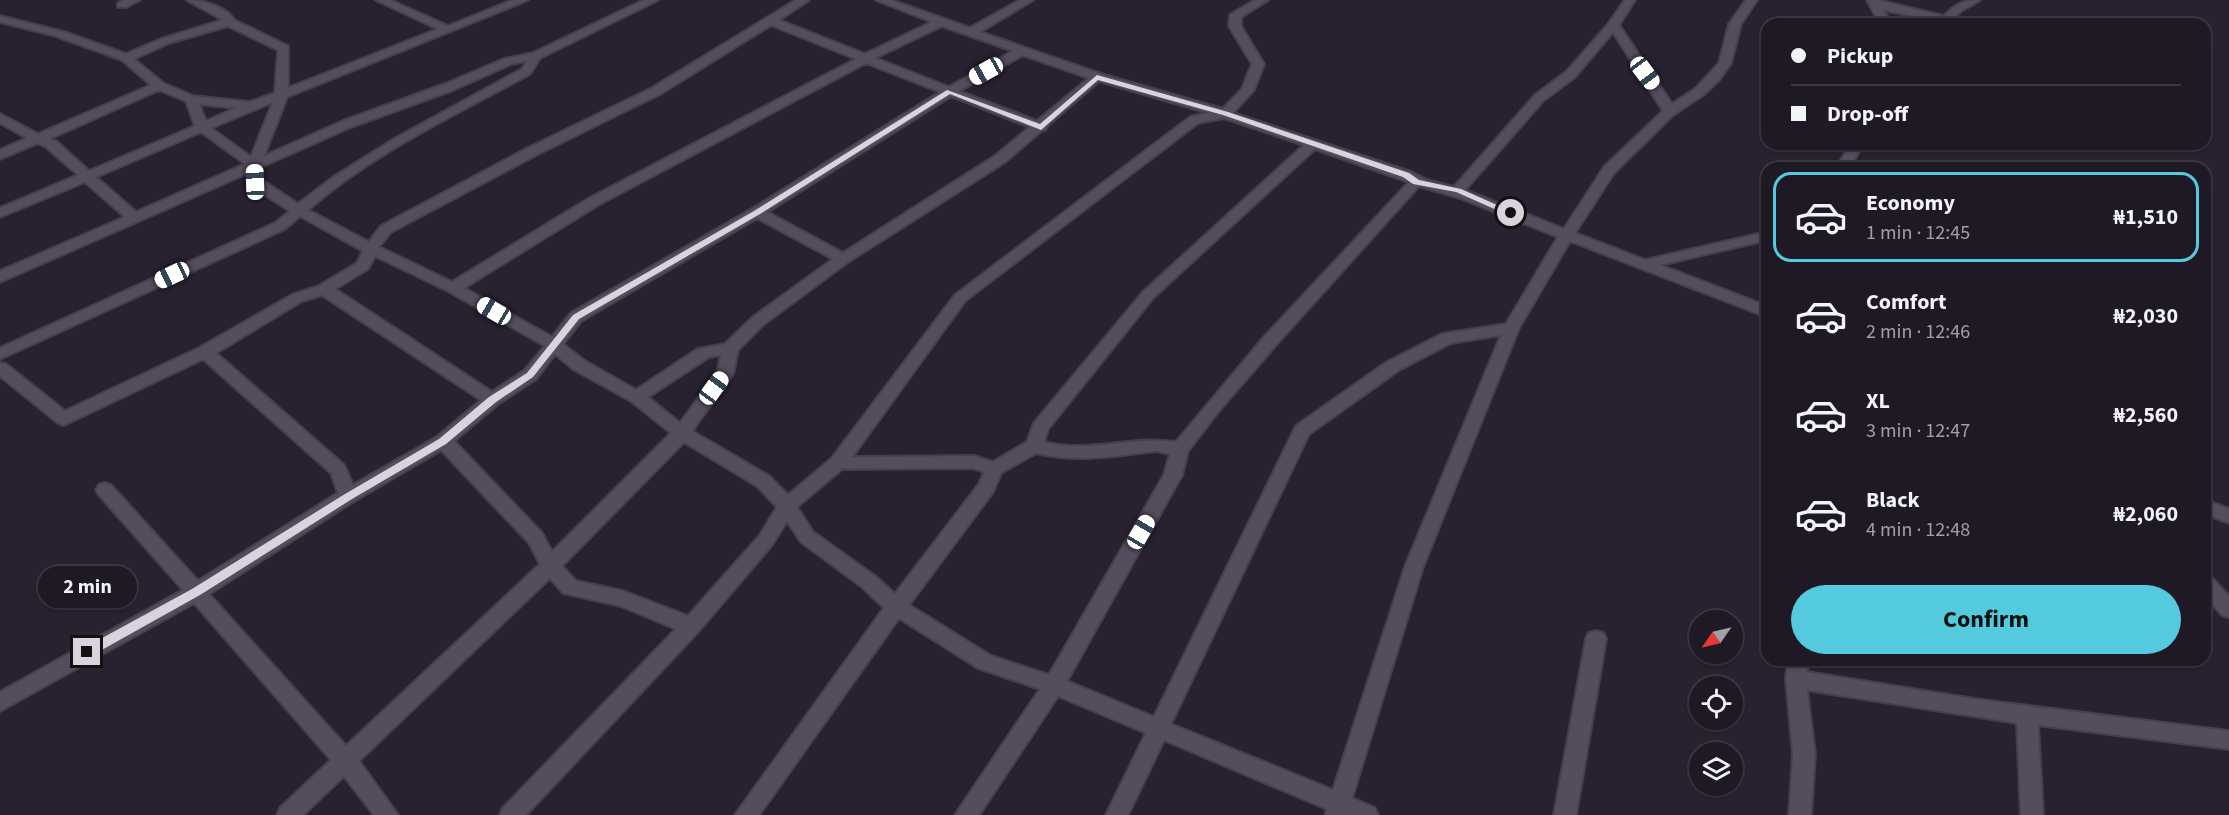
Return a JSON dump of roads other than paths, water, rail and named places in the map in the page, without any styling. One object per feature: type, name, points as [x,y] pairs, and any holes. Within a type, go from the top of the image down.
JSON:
[{"type":"street","points":[[122,5],[135,0]]},
{"type":"street","points":[[192,0],[226,16],[229,22],[284,48],[281,97],[254,165],[255,182],[298,210],[371,249],[453,288],[555,345],[579,365],[637,397],[682,433],[763,481],[787,506],[807,537],[868,582],[896,607],[985,662],[1054,685],[1158,727],[1339,809],[1367,815]]},
{"type":"street","points":[[381,0],[399,3],[446,29]]},
{"type":"street","points":[[0,213],[252,106],[281,97],[523,0]]},
{"type":"street","points":[[0,277],[347,124],[449,87],[508,61],[536,56],[653,0]]},
{"type":"street","points":[[0,368],[64,419],[206,352],[297,298],[324,288],[363,266],[371,249],[386,229],[531,152],[656,91],[804,0]]},
{"type":"street","points":[[881,0],[1097,77],[1225,114],[1406,175],[1416,182],[1458,190],[1474,199],[1761,310]]},
{"type":"street","points":[[973,31],[1028,0]]},
{"type":"street","points":[[511,815],[691,626],[766,540],[787,506],[838,463],[960,298],[1194,120],[1225,114],[1248,90],[1258,64],[1235,27],[1236,15],[1263,0]]},
{"type":"street","points":[[1458,190],[1539,98],[1572,74],[1630,0]]},
{"type":"street","points":[[1339,809],[1414,567],[1511,328],[1567,234],[1609,170],[1669,112],[1699,92],[1715,77],[1725,63],[1735,24],[1752,0]]},
{"type":"street","points":[[1949,18],[1957,9],[1976,0]]},
{"type":"street","points":[[1874,2],[1939,18]]},
{"type":"street","points":[[1874,2],[1883,18]]},
{"type":"street","points":[[0,19],[60,34],[126,58],[159,86],[191,99],[252,106]]},
{"type":"street","points":[[770,21],[1041,127]]},
{"type":"street","points":[[453,288],[593,202],[866,58],[943,21]]},
{"type":"street","points":[[126,58],[165,41],[229,22]]},
{"type":"street","points":[[1612,25],[1624,36],[1636,61],[1654,84],[1669,112]]},
{"type":"street","points":[[0,702],[196,592],[348,496],[443,441],[492,400],[530,375],[576,317],[757,212],[950,91],[1022,51]]},
{"type":"street","points":[[0,354],[280,226],[298,210],[382,150],[526,71],[536,56]]},
{"type":"street","points":[[637,397],[705,353],[730,348],[758,321],[843,260],[1000,159],[1041,127],[1097,77]]},
{"type":"street","points":[[0,155],[159,86]]},
{"type":"street","points":[[191,99],[202,127],[254,165]]},
{"type":"street","points":[[0,118],[38,140],[51,144],[133,217]]},
{"type":"street","points":[[746,815],[896,607],[987,487],[994,470],[1034,446],[1040,427],[1148,295],[1312,144]]},
{"type":"street","points":[[966,815],[1054,685],[1173,475],[1180,449],[1270,341],[1416,182]]},
{"type":"street","points":[[757,212],[843,260]]},
{"type":"street","points":[[1647,264],[1761,237]]},
{"type":"street","points":[[324,288],[492,400]]},
{"type":"street","points":[[1117,815],[1302,430],[1393,366],[1447,338],[1511,328]]},
{"type":"street","points":[[288,815],[550,566],[682,433],[725,374],[730,348]]},
{"type":"street","points":[[206,352],[338,470],[348,496]]},
{"type":"street","points":[[443,441],[536,538],[550,566],[570,588],[623,599],[691,626]]},
{"type":"street","points":[[1034,446],[1057,452],[1098,453],[1156,445],[1180,449]]},
{"type":"street","points":[[838,463],[974,462],[994,470]]},
{"type":"street","points":[[105,490],[346,761],[387,815]]},
{"type":"street","points":[[2211,509],[2229,516]]},
{"type":"street","points":[[2211,590],[2229,609]]},
{"type":"street","points":[[1565,815],[1596,639]]},
{"type":"street","points":[[1800,815],[1804,754],[1797,670],[2027,714],[2229,740]]},
{"type":"street","points":[[2027,714],[2032,815]]}]
